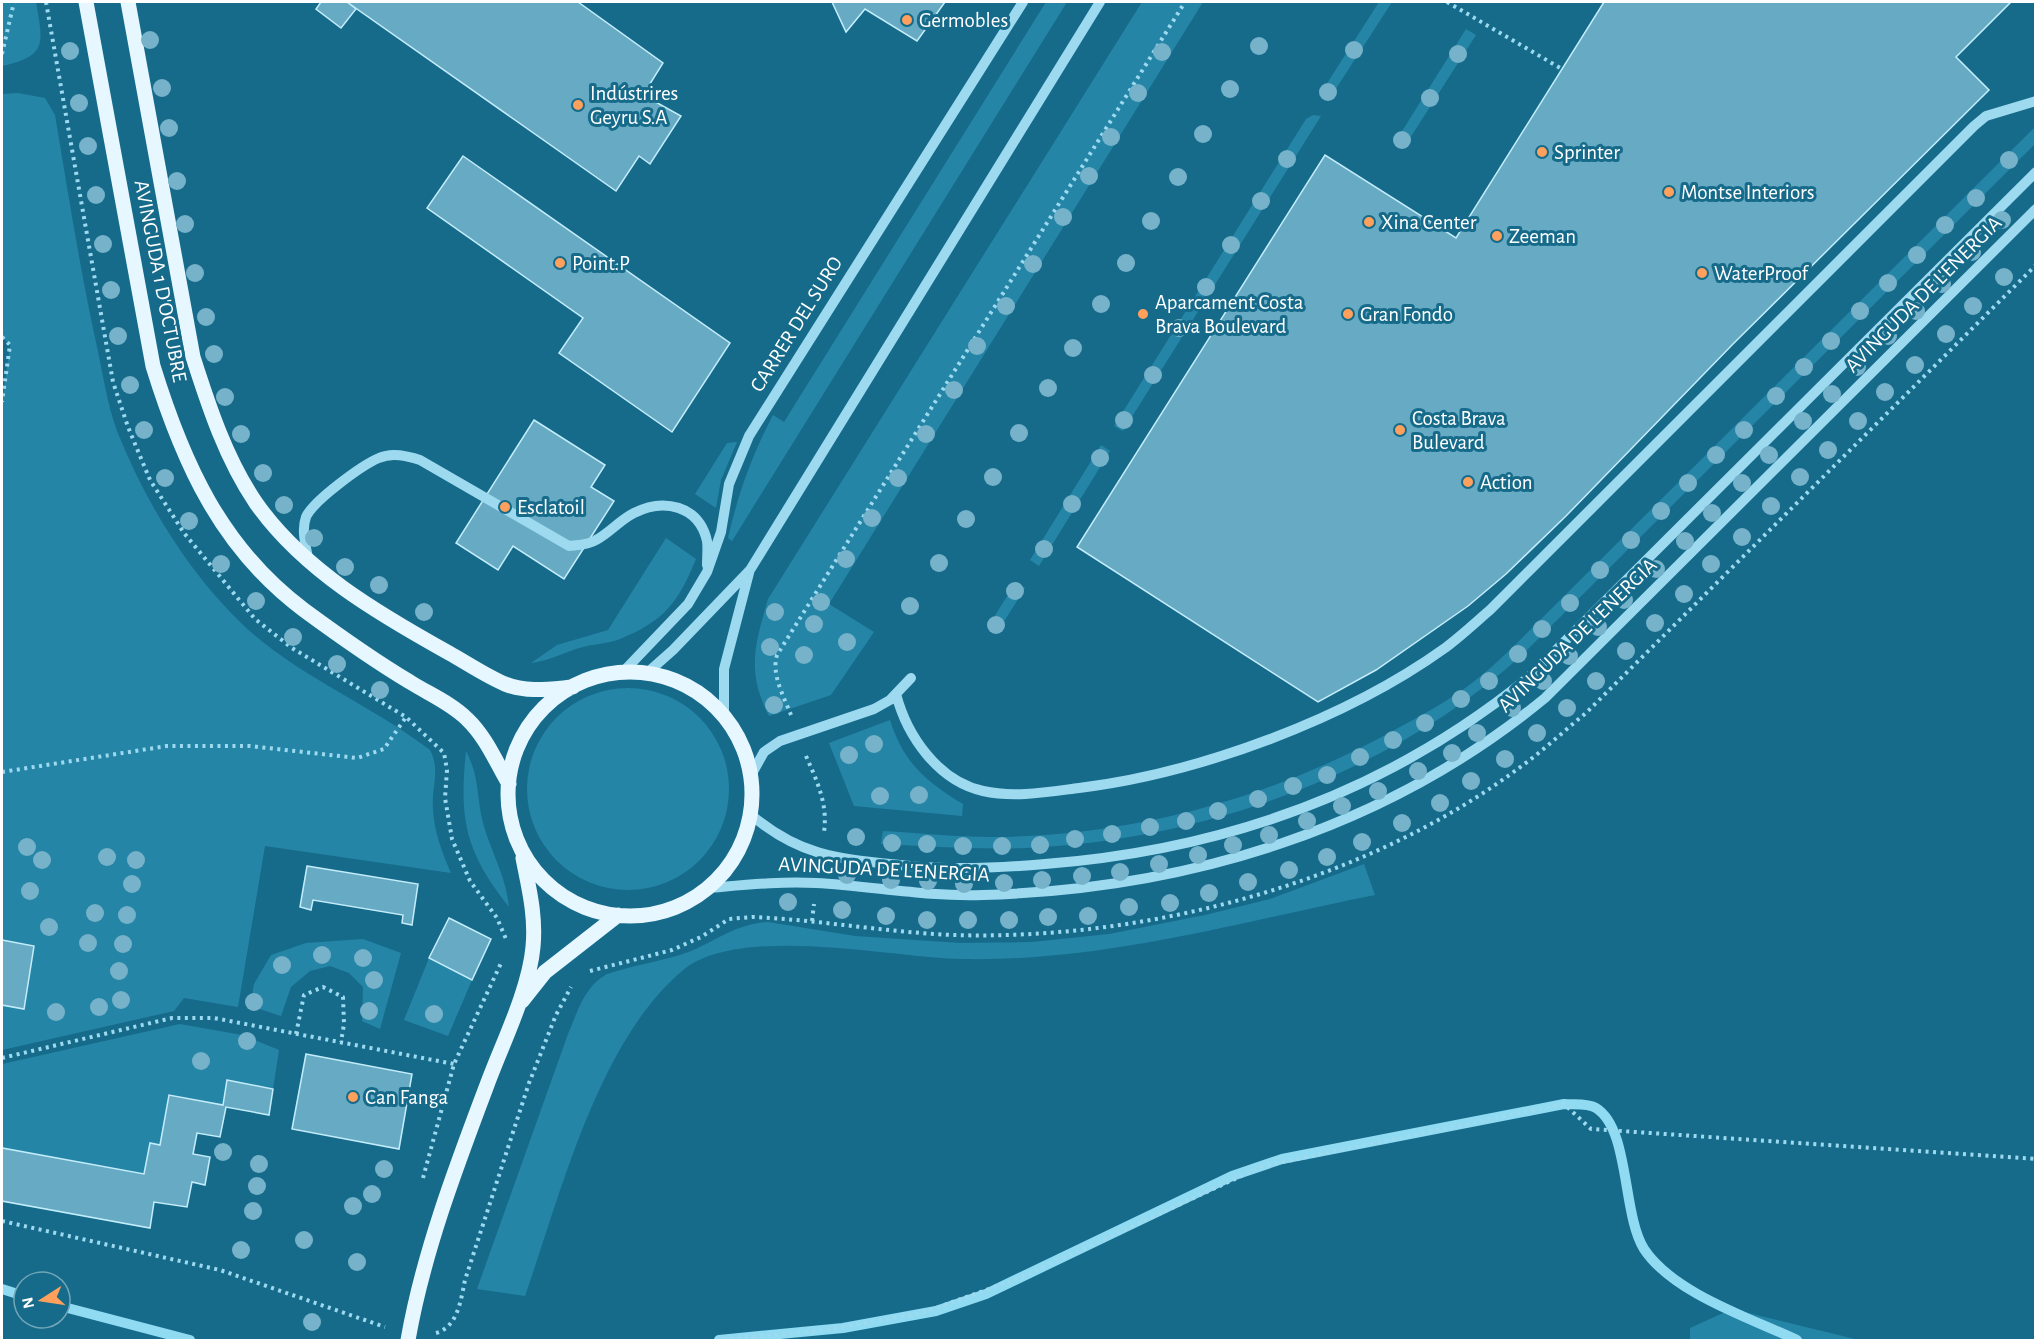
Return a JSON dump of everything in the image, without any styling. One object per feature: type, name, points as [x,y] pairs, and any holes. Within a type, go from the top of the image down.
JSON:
[{"type":"main road","name":"AVINGUDA 1 D'OCTUBRE","points":[[86,2],[153,366],[170,422],[194,477],[222,527],[260,572],[302,608],[355,646],[467,718],[487,743],[509,784]]},
{"type":"main road","name":"AVINGUDA 1 D'OCTUBRE","points":[[128,2],[193,357],[208,407],[231,458],[256,503],[290,543],[308,559],[395,624],[505,684],[535,691],[573,687]]},
{"type":"main road","points":[[408,1338],[433,1241],[486,1086],[516,1008],[533,950],[535,913],[511,816],[509,784],[512,767],[524,735],[545,707],[573,687],[597,677],[623,672],[647,674],[690,688],[724,716],[739,739],[750,777],[750,814],[736,855],[708,888],[695,897],[666,911],[650,915],[618,915],[594,910],[560,894],[537,872],[520,846]]},
{"type":"main road","points":[[516,1008],[545,972],[618,915]]},
{"type":"street","name":"CARRER DEL SURO","points":[[623,672],[688,604],[707,572],[722,532],[729,484],[749,436],[1023,2]]},
{"type":"street","points":[[647,674],[750,570],[1100,2]]},
{"type":"street","points":[[896,694],[908,729],[928,758],[965,784],[983,791],[1011,794],[1102,786],[1211,759],[1259,742],[1374,692],[1447,647],[1491,609],[1974,126],[1986,117],[2036,101]]},
{"type":"street","name":"AVINGUDA DE L'ENERGIA","points":[[750,814],[775,835],[821,855],[854,861],[927,868],[981,869],[1063,863],[1144,853],[1252,826],[1348,790],[1407,761],[1447,738],[1528,678],[2036,172]]},
{"type":"street","name":"AVINGUDA DE L'ENERGIA","points":[[708,888],[773,883],[816,883],[925,894],[982,895],[1088,887],[1168,874],[1261,851],[1358,814],[1419,784],[1497,736],[1545,698],[2036,209]]},
{"type":"street","points":[[308,559],[303,532],[306,516],[316,504],[380,457],[402,455],[420,460],[569,546],[594,542],[632,513],[652,505],[674,505],[686,509],[697,521],[707,541],[707,572]]},
{"type":"street","points":[[724,716],[724,669],[750,570]]},
{"type":"street","points":[[750,777],[764,752],[780,741],[874,709],[896,694],[911,678]]},
{"type":"path","points":[[2,54],[14,2]]},
{"type":"path","points":[[798,735],[776,674],[774,663],[777,655],[1185,2]]},
{"type":"path","points":[[1447,2],[1562,69]]},
{"type":"path","points":[[2,337],[10,345],[2,402]]},
{"type":"path","points":[[2,772],[167,746],[250,746],[357,758],[384,749],[406,717]]},
{"type":"path","points":[[497,918],[503,928],[506,948]]},
{"type":"path","points":[[420,1189],[454,1064],[503,957]]},
{"type":"path","points":[[296,1034],[304,995],[323,987],[343,997],[344,1024],[341,1042]]},
{"type":"path","points":[[2,1058],[172,1018],[214,1018],[454,1064]]},
{"type":"path","points":[[715,1341],[811,1332],[922,1313],[1022,1276],[1263,1166],[1564,1104],[1591,1129],[2036,1159]]},
{"type":"path","points":[[2,1221],[220,1270],[383,1327],[408,1338]]},
{"type":"path","points":[[383,1327],[386,1316]]},
{"type":"shaded area","points":[[2,2],[36,2],[40,38],[39,46],[28,58],[2,66]]},
{"type":"shaded area","points":[[1046,2],[1067,2],[732,541],[728,538],[741,490],[773,415],[784,422]]},
{"type":"shaded area","points":[[1142,2],[1203,2],[829,604],[874,632],[831,695],[769,716],[757,685],[755,671],[759,630],[768,599]]},
{"type":"shaded area","points":[[1379,2],[1392,2],[1328,101],[1319,96]]},
{"type":"shaded area","points":[[1466,29],[1476,35],[1403,149],[1394,144]]},
{"type":"shaded area","points":[[18,93],[45,98],[55,115],[74,231],[110,410],[128,457],[153,507],[201,579],[239,621],[260,640],[430,750],[435,765],[433,801],[435,826],[451,873],[265,846],[238,1007],[184,998],[174,1011],[2,1050],[2,1005],[24,1009],[34,946],[2,940],[2,402],[10,345],[2,337],[2,94]]},
{"type":"shaded area","points":[[1313,115],[1321,116],[1123,431],[1114,426],[1306,119]]},
{"type":"shaded area","points":[[2035,127],[2035,144],[1521,656],[1469,698],[1413,735],[1353,767],[1290,794],[1225,815],[1159,831],[1092,842],[1026,848],[881,844],[883,831],[978,837],[1044,835],[1096,830],[1198,809],[1296,777],[1344,756],[1443,703],[1478,678],[1516,644]]},
{"type":"shaded area","points":[[737,442],[721,480],[716,508],[695,494],[727,443]]},
{"type":"shaded area","points":[[1101,445],[1110,451],[1039,566],[1030,560]]},
{"type":"shaded area","points":[[666,538],[696,559],[683,588],[668,609],[648,625],[620,639],[579,648],[531,663],[557,645],[608,630]]},
{"type":"shaded area","points":[[1016,582],[1025,588],[998,631],[989,625]]},
{"type":"shaded area","points":[[628,688],[648,690],[676,700],[706,725],[721,750],[727,769],[729,789],[727,809],[717,837],[692,867],[667,882],[648,888],[628,890],[608,888],[580,878],[550,853],[535,828],[529,809],[527,789],[529,769],[539,741],[564,711],[589,696],[608,690]]},
{"type":"shaded area","points":[[890,720],[895,735],[909,759],[927,779],[963,804],[962,816],[854,806],[829,743]]},
{"type":"shaded area","points":[[466,751],[476,778],[483,823],[505,885],[509,907],[483,869],[468,834],[464,797]]},
{"type":"shaded area","points":[[1364,864],[1375,895],[1222,928],[1119,947],[1015,958],[962,959],[817,947],[777,946],[740,949],[708,957],[682,971],[653,1001],[627,1037],[605,1078],[568,1167],[525,1296],[477,1289],[575,1017],[587,993],[599,979],[607,974],[680,955],[733,931],[768,922],[855,936],[960,943],[1032,942],[1109,934],[1205,915],[1270,899]]},
{"type":"shaded area","points":[[363,939],[401,953],[380,1029],[362,1021],[363,987],[349,973],[330,966],[310,971],[291,987],[281,1016],[250,1006],[254,984],[271,955],[306,943]]},
{"type":"shaded area","points":[[429,958],[472,980],[448,1036],[404,1020]]},
{"type":"shaded area","points":[[180,1024],[242,1035],[279,1050],[273,1089],[227,1081],[223,1105],[169,1095],[160,1145],[150,1143],[144,1174],[2,1148],[2,1064]]},
{"type":"shaded area","points":[[1732,1309],[1859,1340],[1690,1340],[1690,1328]]},
{"type":"building","points":[[321,2],[347,2],[356,9],[341,28],[316,9]]},
{"type":"building","name":"Indústrires Geyru S.A","points":[[347,2],[578,2],[663,63],[643,95],[681,116],[650,164],[639,156],[616,191]]},
{"type":"building","name":"Germobles","points":[[832,2],[945,2],[917,41],[865,9],[846,32]]},
{"type":"building","name":"Costa Brava Bulevard","points":[[1604,2],[2011,2],[1956,57],[1989,90],[1506,574],[1468,606],[1376,670],[1318,702],[1077,547],[1325,155],[1456,238]]},
{"type":"building","name":"Point.P","points":[[463,156],[730,343],[672,432],[559,353],[583,318],[427,208]]},
{"type":"building","points":[[534,420],[605,465],[591,487],[614,501],[564,579],[513,546],[498,570],[456,543]]},
{"type":"building","points":[[307,866],[418,884],[412,925],[402,923],[403,915],[313,900],[311,910],[300,907]]},
{"type":"building","points":[[449,918],[491,939],[472,980],[429,958]]},
{"type":"building","points":[[2,940],[34,946],[24,1009],[2,1005]]},
{"type":"building","name":"Can Fanga","points":[[306,1054],[412,1074],[399,1149],[292,1129]]},
{"type":"building","points":[[227,1080],[273,1089],[269,1115],[226,1107],[220,1137],[197,1133],[193,1154],[210,1157],[205,1185],[192,1182],[187,1207],[154,1202],[150,1228],[2,1201],[2,1148],[144,1174],[150,1143],[160,1145],[169,1095],[223,1105]]},
{"type":"waterway","points":[[719,1340],[843,1328],[936,1311],[986,1294],[1232,1176],[1282,1159],[1564,1104],[1593,1106],[1607,1119],[1615,1134],[1620,1153],[1637,1234],[1644,1249],[1657,1265],[1674,1279],[1714,1303],[1797,1340]]},
{"type":"waterway","points":[[2,1289],[12,1292]]},
{"type":"waterway","points":[[72,1309],[190,1340]]},
{"type":"place","name":"Germobles","points":[[907,20]]},
{"type":"place","name":"Indústrires Geyru S.A","points":[[578,105]]},
{"type":"place","name":"Sprinter","points":[[1542,152]]},
{"type":"place","name":"Montse Interiors","points":[[1669,192]]},
{"type":"place","name":"Xina Center","points":[[1369,222]]},
{"type":"place","name":"Zeeman","points":[[1497,236]]},
{"type":"place","name":"Point.P","points":[[560,263]]},
{"type":"place","name":"WaterProof","points":[[1702,273]]},
{"type":"place","name":"Aparcament Costa Brava Boulevard","points":[[1143,314]]},
{"type":"place","name":"Gran Fondo","points":[[1348,314]]},
{"type":"place","name":"Costa Brava Bulevard","points":[[1400,430]]},
{"type":"place","name":"Action","points":[[1468,482]]},
{"type":"place","name":"Esclatoil","points":[[505,507]]},
{"type":"place","name":"Can Fanga","points":[[353,1097]]}]
